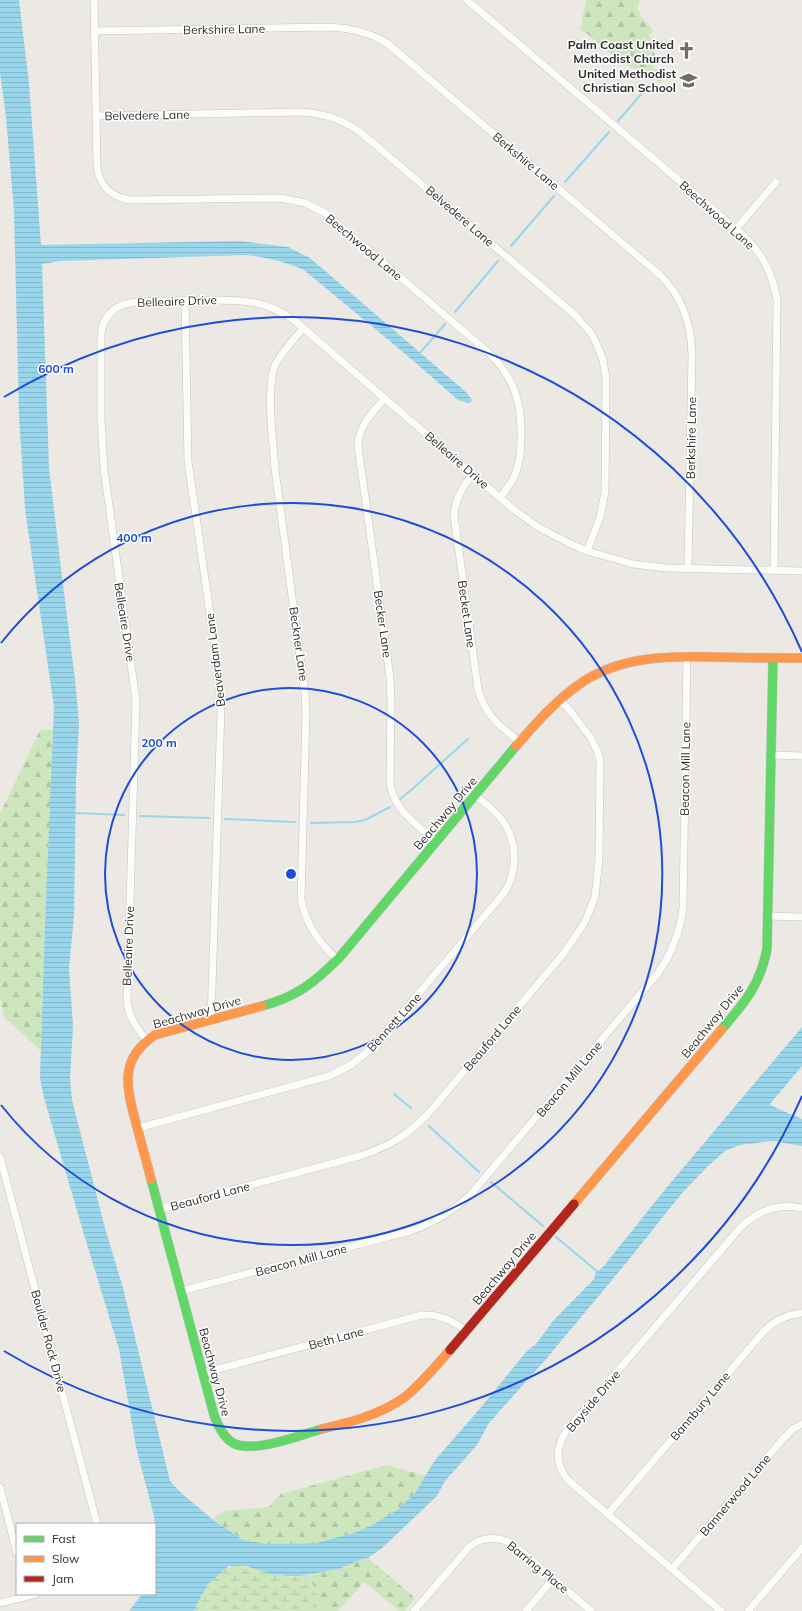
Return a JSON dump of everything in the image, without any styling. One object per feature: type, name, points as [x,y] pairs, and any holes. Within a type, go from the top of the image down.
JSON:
[{"type":"street","name":"Beechwood Lane","points":[[94,0],[97,161],[99,176],[104,187],[114,196],[125,199],[280,198],[305,203],[329,217],[491,355],[507,374],[520,408],[522,420],[521,450],[518,469],[500,498]]},
{"type":"street","name":"Beechwood Lane","points":[[467,0],[736,229],[754,246],[764,261],[773,280],[777,300],[774,570]]},
{"type":"street","name":"Berkshire Lane","points":[[94,31],[329,27],[349,29],[371,35],[388,44],[660,275],[682,304],[691,334],[692,354],[688,568]]},
{"type":"street","name":"Belvedere Lane","points":[[96,116],[299,112],[319,114],[336,118],[366,136],[575,315],[591,333],[597,345],[605,370],[607,390],[605,492],[600,517],[587,551]]},
{"type":"street","points":[[736,229],[776,182]]},
{"type":"street","name":"Belleaire Drive","points":[[146,1041],[130,1017],[127,1002],[136,700],[104,469],[101,419],[101,334],[102,326],[108,315],[114,309],[122,304],[138,302],[230,300],[256,302],[282,312],[303,328],[500,498],[538,527],[587,551],[633,564],[661,567],[802,570]]},
{"type":"street","name":"Beaverdam Lane","points":[[184,301],[188,461],[218,669],[221,710],[211,1020]]},
{"type":"street","name":"Beckner Lane","points":[[303,328],[281,356],[273,371],[271,390],[272,439],[305,694],[301,899],[306,917],[315,936],[337,959]]},
{"type":"street","name":"Becker Lane","points":[[385,398],[364,424],[360,433],[358,446],[390,672],[390,783],[392,796],[403,813],[437,842]]},
{"type":"street","name":"Becket Lane","points":[[472,475],[459,493],[454,515],[478,689],[490,716],[520,742]]},
{"type":"street","name":"Beacon Mill Lane","points":[[181,1291],[410,1231],[430,1224],[450,1213],[471,1194],[658,973],[673,948],[679,931],[683,908],[687,656]]},
{"type":"street","name":"Beachway Drive","points":[[773,658],[769,916],[767,948],[755,987],[743,1006],[415,1389],[386,1409],[358,1420],[255,1446],[242,1446],[234,1444],[220,1431],[214,1415],[128,1092],[127,1077],[133,1056],[146,1041],[160,1034],[273,1003],[294,995],[319,978],[437,842],[544,714],[559,699],[584,681],[613,667],[634,661],[659,657],[802,658]]},
{"type":"street","name":"Beauford Lane","points":[[160,1209],[360,1156],[383,1148],[402,1138],[428,1114],[564,953],[586,922],[595,897],[599,859],[600,774],[598,753],[591,738],[559,699]]},
{"type":"street","points":[[772,755],[802,756]]},
{"type":"street","name":"Bennett Lane","points":[[138,1128],[329,1076],[350,1065],[373,1047],[504,893],[509,884],[514,869],[515,860],[511,837],[502,820],[492,809],[475,795]]},
{"type":"street","points":[[769,916],[802,917]]},
{"type":"street","name":"Boulder Rock Drive","points":[[0,1157],[97,1523]]},
{"type":"street","name":"Bayside Drive","points":[[722,1611],[572,1484],[564,1475],[560,1466],[558,1455],[559,1446],[562,1438],[745,1223],[757,1214],[774,1208],[789,1206],[802,1208]]},
{"type":"street","name":"Bannbury Lane","points":[[608,1514],[764,1331],[782,1318],[802,1313]]},
{"type":"street","name":"Beth Lane","points":[[203,1373],[422,1315],[432,1315],[445,1318],[455,1322],[466,1331]]},
{"type":"street","name":"Bannerwood Lane","points":[[672,1569],[782,1440],[793,1429],[802,1424]]},
{"type":"street","points":[[0,1487],[16,1548]]},
{"type":"street","name":"Barring Place","points":[[414,1611],[472,1544],[482,1540],[498,1538],[511,1543],[591,1611]]},
{"type":"street","points":[[748,1611],[802,1548]]},
{"type":"street","points":[[526,1611],[553,1579]]},
{"type":"street","points":[[0,1604],[28,1595]]},
{"type":"green space","points":[[586,0],[640,0],[637,10],[653,30],[649,36],[654,40],[651,45],[655,55],[653,67],[664,74],[663,80],[660,84],[649,73],[643,73],[623,63],[586,33],[580,30]]},
{"type":"green space","points":[[40,730],[54,730],[41,1051],[4,1017],[0,996],[0,814]]},
{"type":"green space","points":[[387,1465],[426,1476],[415,1493],[397,1510],[357,1532],[316,1543],[267,1544],[243,1540],[213,1519],[224,1511],[269,1507],[281,1494]]},
{"type":"green space","points":[[368,1558],[415,1598],[405,1611],[400,1611],[364,1582],[338,1611],[310,1611],[316,1602],[316,1594],[309,1575],[339,1569]]},
{"type":"green space","points":[[238,1565],[247,1566],[281,1576],[309,1575],[316,1594],[316,1602],[314,1607],[310,1611],[194,1611],[210,1582],[223,1571]]},
{"type":"water","points":[[0,0],[19,0],[29,83],[41,245],[239,241],[288,247],[310,258],[467,393],[472,400],[468,403],[458,400],[409,357],[304,270],[283,262],[245,255],[61,261],[42,264],[49,468],[79,723],[76,781],[74,916],[69,969],[73,1025],[70,1078],[72,1100],[105,1228],[123,1288],[170,1481],[179,1491],[212,1519],[243,1540],[267,1544],[316,1543],[357,1532],[397,1510],[415,1493],[435,1460],[527,1351],[536,1344],[553,1321],[594,1279],[596,1272],[603,1267],[667,1187],[802,1027],[802,1066],[770,1104],[802,1119],[802,1146],[773,1141],[740,1145],[725,1151],[708,1166],[682,1193],[547,1358],[489,1423],[477,1445],[445,1481],[437,1496],[381,1549],[368,1558],[339,1569],[300,1576],[271,1574],[246,1566],[229,1566],[208,1584],[194,1611],[129,1611],[141,1595],[156,1595],[156,1523],[154,1523],[154,1516],[136,1447],[119,1349],[44,1098],[40,1078],[54,707],[25,509],[19,415],[14,211],[6,117],[0,73]]},
{"type":"waterway","points":[[618,121],[649,85]]},
{"type":"waterway","points":[[565,182],[609,132]]},
{"type":"waterway","points":[[511,246],[554,196]]},
{"type":"waterway","points":[[455,312],[498,261]]},
{"type":"waterway","points":[[420,353],[445,324]]},
{"type":"waterway","points":[[400,799],[468,739]]},
{"type":"waterway","points":[[311,823],[355,822],[365,820],[390,807]]},
{"type":"waterway","points":[[75,813],[124,815]]},
{"type":"waterway","points":[[140,816],[209,818]]},
{"type":"waterway","points":[[225,819],[295,822]]},
{"type":"waterway","points":[[394,1094],[411,1108]]},
{"type":"waterway","points":[[429,1126],[479,1172]]},
{"type":"waterway","points":[[491,1182],[543,1226]]},
{"type":"waterway","points":[[556,1237],[598,1272]]},
{"type":"traffic: fast","points":[[722,1029],[738,1010],[756,983],[767,949],[773,658]]},
{"type":"traffic: fast","points":[[262,1006],[285,998],[304,988],[313,982],[339,958],[516,746]]},
{"type":"traffic: fast","points":[[151,1179],[214,1415],[219,1427],[229,1441],[242,1446],[264,1445],[322,1429]]},
{"type":"traffic: slow","points":[[516,746],[556,703],[574,688],[599,673],[631,662],[647,659],[680,657],[802,658]]},
{"type":"traffic: slow","points":[[151,1179],[132,1110],[128,1085],[128,1074],[135,1054],[143,1044],[155,1035],[262,1006]]},
{"type":"traffic: slow","points":[[574,1204],[722,1029]]},
{"type":"traffic: slow","points":[[322,1429],[344,1424],[386,1409],[405,1397],[417,1386],[450,1350]]},
{"type":"traffic: jam","points":[[450,1350],[574,1204]]},
{"type":"place","name":"Palm Coast United Methodist Church","points":[[687,51]]},
{"type":"place","name":"United Methodist Christian School","points":[[689,80]]}]
